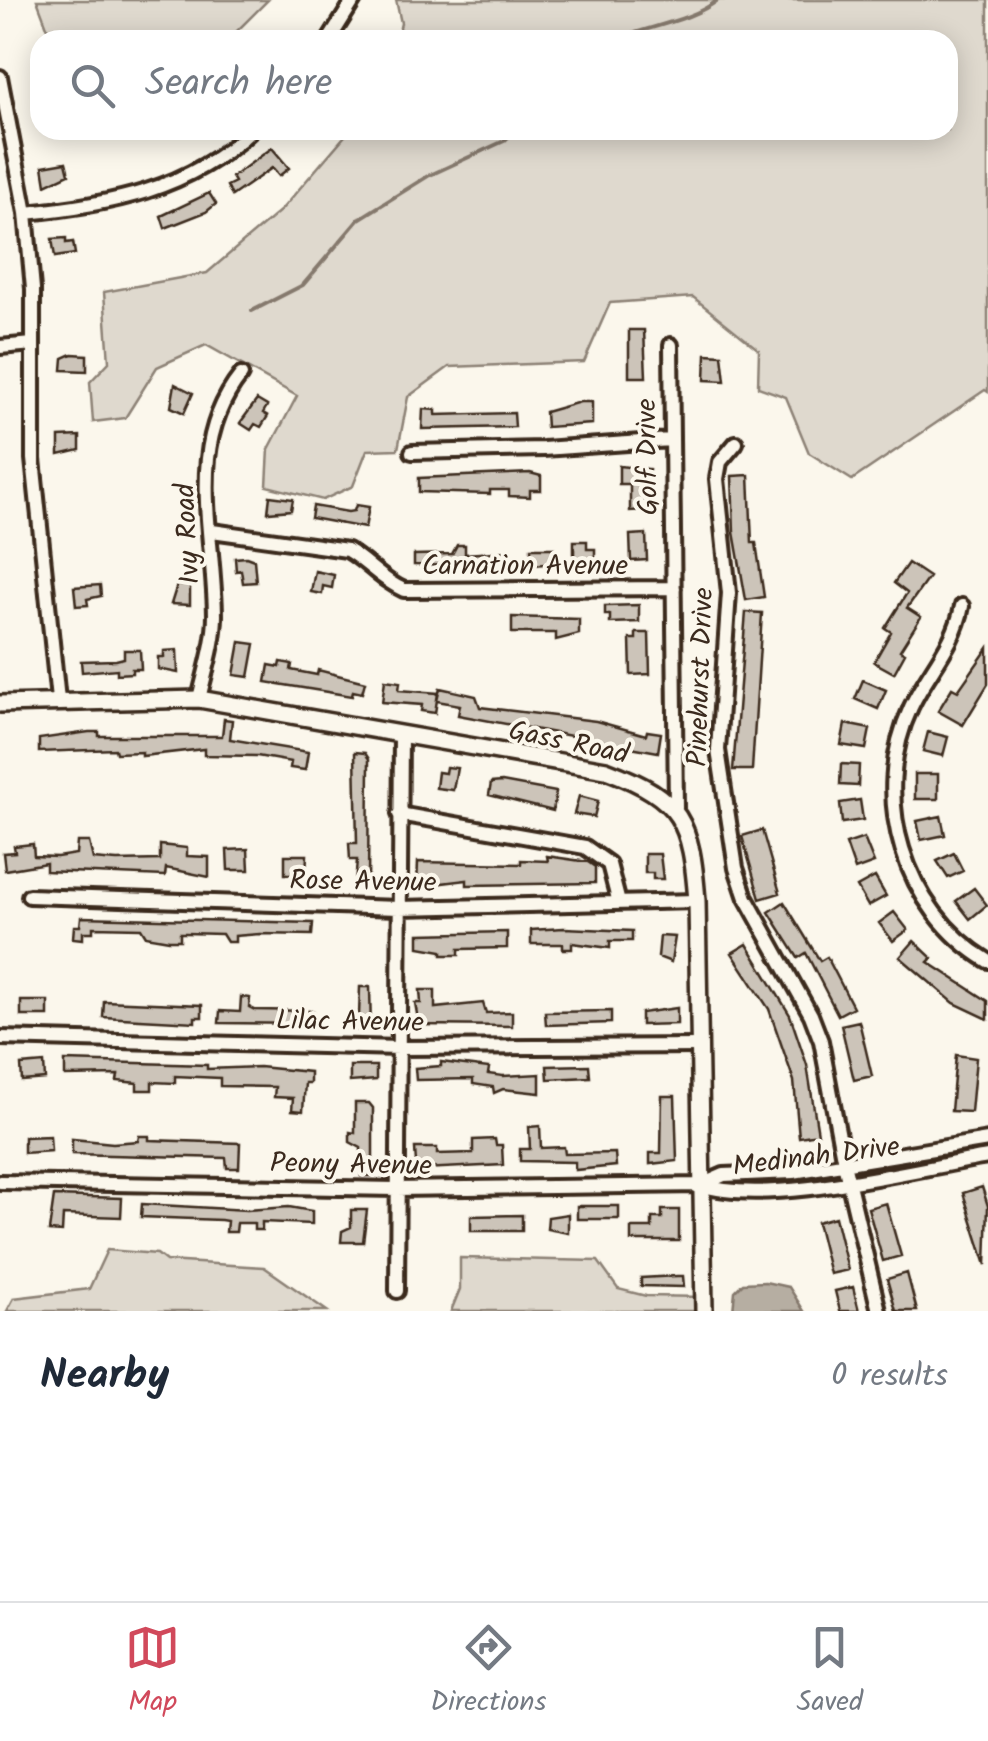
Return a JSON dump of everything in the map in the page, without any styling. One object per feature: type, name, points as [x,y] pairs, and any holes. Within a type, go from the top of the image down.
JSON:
[{"type":"street","points":[[335,30],[354,0]]},
{"type":"street","points":[[0,77],[26,214],[33,344],[33,459],[58,700]]},
{"type":"street","points":[[26,214],[136,196],[182,178],[237,140]]},
{"type":"street","points":[[0,348],[33,344]]},
{"type":"street","name":"Golf Drive","points":[[671,345],[676,808]]},
{"type":"street","name":"Ivy Road","points":[[199,699],[215,620],[206,448],[222,398],[241,375]]},
{"type":"street","points":[[412,452],[543,449],[670,440]]},
{"type":"street","name":"Pinehurst Drive","points":[[736,442],[720,462],[717,479],[729,593],[718,750],[722,795],[746,898],[805,1003],[821,1042],[844,1163],[880,1311]]},
{"type":"street","name":"Carnation Avenue","points":[[212,531],[347,550],[366,560],[385,582],[404,590],[674,588]]},
{"type":"street","points":[[962,606],[958,631],[910,709],[893,762],[893,801],[903,856],[932,912],[963,946],[988,961]]},
{"type":"street","name":"Gass Road","points":[[0,704],[199,699],[606,770],[643,784],[676,808]]},
{"type":"street","points":[[397,1291],[402,734]]},
{"type":"street","points":[[676,808],[692,841],[697,901],[704,1311]]},
{"type":"street","points":[[399,814],[584,847],[608,864],[619,903]]},
{"type":"street","name":"Rose Avenue","points":[[29,896],[400,908],[697,901]]},
{"type":"street","name":"Lilac Avenue","points":[[0,1038],[400,1048],[700,1046]]},
{"type":"street","name":"Medinah Drive","points":[[701,1185],[724,1175],[793,1172],[988,1140]]},
{"type":"street","name":"Medinah Drive","points":[[701,1185],[737,1191],[848,1179],[988,1157]]},
{"type":"street","name":"Peony Avenue","points":[[0,1182],[396,1189],[701,1185]]},
{"type":"shaded area","points":[[37,0],[268,0],[238,30],[48,30]]},
{"type":"shaded area","points":[[396,0],[988,0],[988,392],[985,390],[852,480],[809,453],[786,397],[758,387],[759,350],[693,297],[610,303],[584,362],[449,367],[408,397],[398,449],[367,450],[353,486],[323,500],[267,486],[269,449],[297,396],[206,345],[157,367],[125,418],[93,422],[90,382],[109,362],[104,292],[207,273],[281,210],[341,140],[958,140],[958,30],[399,30]]},
{"type":"shaded area","points":[[107,1250],[157,1254],[166,1261],[264,1267],[327,1311],[7,1311],[14,1298],[89,1289]]},
{"type":"shaded area","points":[[460,1258],[598,1261],[618,1289],[646,1296],[704,1297],[704,1311],[451,1311],[460,1289]]},
{"type":"shaded area","points":[[743,1283],[789,1287],[804,1311],[733,1311],[735,1291]]},
{"type":"building","points":[[272,148],[289,168],[279,176],[272,168],[232,196],[227,186],[235,182],[232,177]]},
{"type":"building","points":[[66,162],[69,174],[46,185],[43,166]]},
{"type":"building","points":[[209,193],[216,204],[206,212],[165,228],[161,216]]},
{"type":"building","points":[[66,238],[66,243],[73,242],[75,254],[55,257],[52,239]]},
{"type":"building","points":[[629,330],[644,330],[646,377],[629,377]]},
{"type":"building","points":[[706,354],[722,355],[725,381],[705,380]]},
{"type":"building","points":[[87,355],[87,371],[62,370],[63,358]]},
{"type":"building","points":[[175,384],[193,393],[184,413],[171,407]]},
{"type":"building","points":[[257,400],[267,406],[263,413],[268,416],[261,427],[255,424],[251,430],[240,423]]},
{"type":"building","points":[[592,402],[592,424],[546,427],[545,412]]},
{"type":"building","points":[[423,409],[436,410],[436,415],[514,413],[515,427],[422,429]]},
{"type":"building","points":[[80,436],[80,450],[59,455],[59,437]]},
{"type":"building","points":[[619,466],[649,469],[645,510],[630,511],[630,484],[619,484]]},
{"type":"building","points":[[530,473],[541,476],[541,490],[530,490],[530,497],[509,496],[509,490],[490,490],[490,494],[419,492],[419,478]]},
{"type":"building","points":[[749,475],[752,543],[756,543],[764,597],[746,600],[734,532],[732,476]]},
{"type":"building","points":[[270,496],[293,499],[291,510],[268,512]]},
{"type":"building","points":[[356,505],[369,507],[365,528],[311,518],[313,506],[348,512],[354,511]]},
{"type":"building","points":[[646,534],[647,560],[631,561],[630,535]]},
{"type":"building","points":[[574,541],[587,541],[587,549],[595,549],[595,566],[574,568]]},
{"type":"building","points":[[457,545],[465,545],[465,554],[507,551],[507,557],[531,556],[531,548],[554,548],[554,563],[473,572],[473,566],[414,565],[414,555],[452,554]]},
{"type":"building","points":[[235,558],[254,560],[256,582],[243,583],[241,570],[236,571]]},
{"type":"building","points":[[908,563],[929,577],[907,608],[921,617],[900,650],[905,653],[894,673],[874,662],[891,632],[885,628],[907,593],[894,583]]},
{"type":"building","points":[[315,571],[334,575],[332,588],[323,586],[322,594],[311,592]]},
{"type":"building","points":[[100,585],[101,596],[87,599],[88,605],[76,606],[74,587]]},
{"type":"building","points":[[177,585],[190,585],[190,605],[171,604]]},
{"type":"building","points":[[639,605],[639,622],[610,623],[610,615],[605,615],[605,606]]},
{"type":"building","points":[[746,612],[762,613],[752,770],[733,770]]},
{"type":"building","points":[[512,617],[579,619],[579,634],[556,640],[556,633],[512,633]]},
{"type":"building","points":[[636,633],[649,633],[650,674],[631,675],[630,639],[636,639]]},
{"type":"building","points":[[240,642],[255,644],[249,677],[234,675]]},
{"type":"building","points":[[988,648],[988,684],[963,725],[938,711],[952,688],[958,691]]},
{"type":"building","points":[[124,650],[140,650],[141,669],[117,674],[117,669],[82,672],[81,661],[124,658]]},
{"type":"building","points":[[177,650],[178,673],[158,669],[158,657],[164,657],[164,651]]},
{"type":"building","points":[[281,662],[292,664],[291,670],[317,675],[318,670],[365,682],[362,693],[353,691],[352,696],[266,682],[269,665],[280,667]]},
{"type":"building","points":[[385,680],[400,682],[399,690],[438,693],[435,713],[421,711],[422,705],[382,702]]},
{"type":"building","points":[[863,680],[886,690],[878,709],[855,699]]},
{"type":"building","points":[[440,688],[476,696],[480,707],[596,721],[646,735],[647,731],[661,733],[658,752],[458,715],[460,705],[437,701]]},
{"type":"building","points":[[224,719],[232,720],[230,739],[308,752],[305,770],[290,768],[291,762],[257,756],[204,755],[204,749],[142,756],[142,752],[116,753],[115,749],[39,752],[39,739],[89,732],[99,732],[99,736],[222,736]]},
{"type":"building","points":[[845,724],[870,729],[866,749],[841,745]]},
{"type":"building","points":[[928,732],[948,737],[943,756],[923,751]]},
{"type":"building","points":[[355,752],[365,753],[369,759],[368,886],[355,885],[357,860],[350,860],[349,843],[357,843]]},
{"type":"building","points":[[841,764],[859,765],[858,786],[840,785]]},
{"type":"building","points":[[446,767],[457,768],[453,790],[436,788],[438,772],[445,773]]},
{"type":"building","points":[[915,774],[938,774],[938,799],[915,799]]},
{"type":"building","points":[[491,783],[556,792],[553,811],[489,795]]},
{"type":"building","points":[[579,796],[598,801],[594,817],[574,814]]},
{"type":"building","points":[[860,800],[863,820],[842,823],[840,803]]},
{"type":"building","points":[[941,816],[945,835],[921,840],[917,821]]},
{"type":"building","points":[[762,830],[780,893],[760,899],[742,836]]},
{"type":"building","points":[[864,838],[874,863],[855,870],[846,844]]},
{"type":"building","points":[[77,842],[89,842],[93,859],[117,861],[160,860],[160,845],[187,848],[187,856],[209,857],[209,877],[166,868],[165,876],[46,871],[46,863],[5,870],[3,853],[15,852],[14,846],[33,844],[34,856],[57,857],[76,854]]},
{"type":"building","points":[[248,849],[249,870],[228,870],[227,850]]},
{"type":"building","points":[[954,853],[963,871],[948,878],[937,861]]},
{"type":"building","points":[[645,854],[660,854],[663,879],[653,879],[653,873],[645,873]]},
{"type":"building","points":[[285,855],[307,855],[306,874],[285,874]]},
{"type":"building","points":[[547,856],[588,862],[595,867],[595,883],[467,885],[467,880],[417,886],[418,862],[521,864],[521,860],[548,861]]},
{"type":"building","points":[[875,877],[886,896],[868,906],[857,887]]},
{"type":"building","points":[[974,888],[987,905],[970,919],[956,901]]},
{"type":"building","points":[[784,902],[820,961],[827,957],[853,1007],[838,1015],[806,953],[798,958],[769,912]]},
{"type":"building","points":[[894,912],[908,930],[893,941],[879,923]]},
{"type":"building","points":[[81,917],[313,923],[312,935],[235,936],[235,942],[227,942],[222,934],[180,933],[180,940],[169,940],[146,936],[141,928],[93,927],[93,932],[83,932],[83,939],[73,938],[74,926],[80,926]]},
{"type":"building","points":[[531,930],[632,931],[632,941],[610,941],[610,948],[572,943],[572,949],[563,949],[563,944],[531,944]]},
{"type":"building","points":[[507,932],[507,948],[459,949],[459,955],[442,955],[442,951],[419,947],[419,934]]},
{"type":"building","points":[[660,936],[675,937],[671,962],[658,957]]},
{"type":"building","points":[[914,941],[932,958],[928,962],[988,1001],[988,1019],[954,1003],[900,957]]},
{"type":"building","points":[[747,944],[790,1015],[807,1065],[818,1134],[799,1137],[794,1081],[769,1009],[732,953]]},
{"type":"building","points":[[360,987],[370,987],[371,1030],[350,1030],[350,1016],[359,1016]]},
{"type":"building","points":[[420,990],[435,990],[435,1008],[483,1003],[486,1013],[512,1012],[512,1026],[419,1025],[415,1003],[421,1003]]},
{"type":"building","points":[[241,997],[250,998],[249,1007],[255,1010],[313,1011],[312,1024],[219,1023],[220,1011],[240,1012]]},
{"type":"building","points":[[21,1001],[48,1001],[48,1016],[21,1016]]},
{"type":"building","points":[[104,1001],[202,1005],[202,1017],[195,1017],[195,1022],[103,1017]]},
{"type":"building","points":[[677,1008],[677,1024],[641,1025],[641,1013]]},
{"type":"building","points":[[611,1011],[611,1023],[546,1025],[545,1012]]},
{"type":"building","points":[[859,1021],[872,1076],[854,1080],[841,1025]]},
{"type":"building","points":[[956,1055],[976,1058],[971,1112],[951,1111]]},
{"type":"building","points":[[65,1061],[207,1065],[207,1069],[259,1067],[310,1072],[310,1083],[305,1083],[303,1111],[292,1110],[293,1098],[274,1097],[275,1087],[220,1086],[220,1078],[175,1076],[175,1083],[152,1082],[152,1090],[137,1090],[137,1083],[117,1081],[118,1075],[65,1076]]},
{"type":"building","points":[[441,1062],[489,1068],[488,1074],[503,1076],[540,1074],[540,1093],[503,1089],[494,1093],[493,1087],[473,1084],[473,1079],[416,1080],[415,1068],[441,1066]]},
{"type":"building","points":[[44,1063],[45,1079],[22,1081],[21,1065]]},
{"type":"building","points":[[589,1065],[590,1077],[548,1079],[547,1066]]},
{"type":"building","points":[[350,1066],[376,1066],[376,1080],[350,1082]]},
{"type":"building","points":[[662,1096],[675,1096],[677,1161],[650,1164],[650,1153],[661,1153]]},
{"type":"building","points":[[355,1103],[369,1103],[373,1108],[373,1176],[361,1176],[361,1148],[350,1142],[350,1132],[355,1133]]},
{"type":"building","points":[[540,1126],[541,1148],[564,1147],[565,1154],[615,1153],[616,1166],[575,1170],[575,1162],[520,1161],[520,1149],[530,1149],[529,1127]]},
{"type":"building","points":[[50,1136],[51,1151],[24,1153],[24,1137]]},
{"type":"building","points":[[139,1136],[149,1136],[149,1140],[240,1143],[239,1168],[227,1168],[226,1158],[72,1154],[72,1139],[113,1143],[138,1141]]},
{"type":"building","points":[[495,1139],[496,1145],[502,1145],[503,1165],[423,1169],[423,1164],[416,1164],[415,1148],[437,1148],[437,1154],[473,1153],[473,1140]]},
{"type":"building","points":[[982,1187],[988,1206],[986,1265],[963,1193]]},
{"type":"building","points":[[54,1196],[122,1198],[121,1217],[63,1215],[62,1232],[49,1231]]},
{"type":"building","points":[[886,1203],[901,1256],[883,1261],[868,1208]]},
{"type":"building","points":[[142,1204],[247,1210],[289,1207],[312,1211],[312,1224],[262,1222],[262,1230],[254,1230],[254,1223],[237,1223],[236,1232],[226,1232],[227,1221],[141,1217]]},
{"type":"building","points":[[577,1206],[619,1206],[619,1219],[577,1219]]},
{"type":"building","points":[[351,1210],[367,1210],[363,1242],[341,1242],[342,1231],[351,1227]]},
{"type":"building","points":[[662,1210],[679,1210],[679,1241],[631,1241],[631,1228],[652,1228],[652,1218],[662,1218]]},
{"type":"building","points":[[568,1214],[568,1233],[547,1229],[548,1217]]},
{"type":"building","points":[[522,1215],[522,1231],[471,1231],[471,1216]]},
{"type":"building","points":[[835,1217],[848,1270],[830,1274],[817,1222]]},
{"type":"building","points":[[907,1273],[917,1311],[896,1311],[887,1279]]},
{"type":"building","points":[[683,1276],[684,1287],[641,1286],[641,1278]]},
{"type":"building","points":[[853,1287],[859,1311],[840,1311],[835,1291]]},
{"type":"waterway","points":[[647,30],[682,19],[718,0]]},
{"type":"waterway","points":[[252,311],[303,285],[359,219],[428,176],[505,140]]}]
